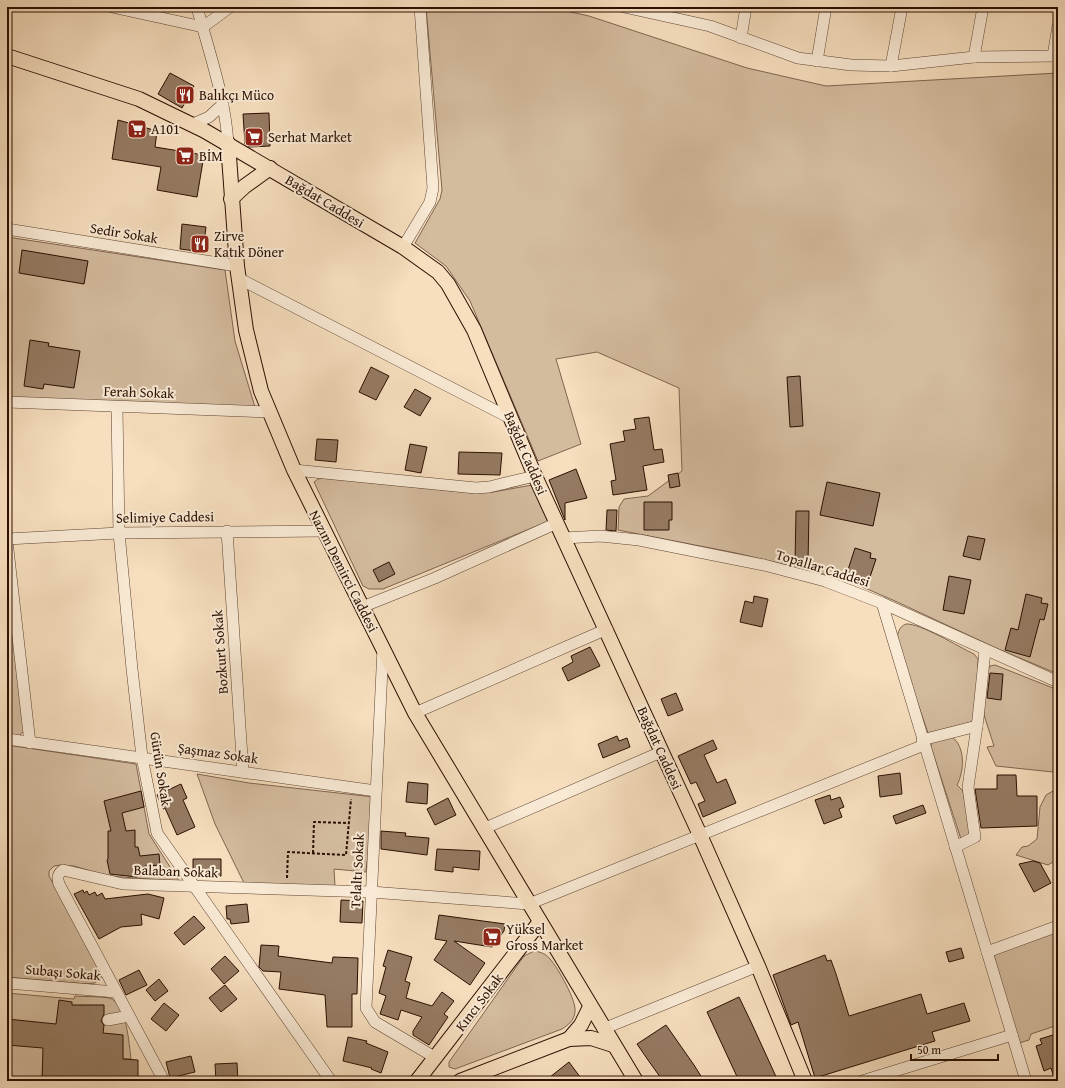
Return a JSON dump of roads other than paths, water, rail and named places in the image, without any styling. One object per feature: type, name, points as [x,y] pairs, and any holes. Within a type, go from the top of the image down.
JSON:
[{"type":"main road","name":"Bağdat Caddesi","points":[[7,56],[115,90],[139,99],[193,124],[228,143],[403,247],[438,272],[448,284],[474,330],[535,476],[607,630],[758,966],[805,1081]]},
{"type":"main road","name":"Nazım Demirci Caddesi","points":[[228,143],[231,199],[238,272],[246,330],[254,368],[294,470],[323,531],[415,713],[483,829],[636,1081]]},
{"type":"main road","points":[[231,199],[245,186],[270,168]]},
{"type":"main road","name":"Kıncı Sokak","points":[[417,1081],[539,922]]},
{"type":"main road","points":[[569,1039],[582,1025],[590,1007]]},
{"type":"main road","points":[[460,1081],[482,1077],[569,1039],[592,1038],[613,1044]]},
{"type":"street","points":[[112,7],[202,27],[230,7]]},
{"type":"street","name":"Nazım Demirci Caddesi","points":[[197,7],[223,104],[228,143]]},
{"type":"street","points":[[403,247],[430,202],[433,188],[420,7]]},
{"type":"street","points":[[624,7],[668,12],[782,53],[816,61],[851,65],[891,66],[974,57],[1056,56],[1058,26]]},
{"type":"street","points":[[741,38],[746,7]]},
{"type":"street","points":[[816,61],[826,7]]},
{"type":"street","points":[[891,66],[902,7]]},
{"type":"street","points":[[974,57],[982,7]]},
{"type":"street","points":[[193,124],[209,117],[223,104]]},
{"type":"street","name":"Sedir Sokak","points":[[7,229],[238,272],[512,419]]},
{"type":"street","name":"Ferah Sokak","points":[[7,402],[270,412]]},
{"type":"street","name":"Gürün Sokak","points":[[117,407],[119,533],[142,757],[157,833],[193,887],[331,1081]]},
{"type":"street","points":[[294,470],[476,488],[489,487],[535,476]]},
{"type":"street","points":[[362,607],[435,578],[557,523]]},
{"type":"street","name":"Bozkurt Sokak","points":[[227,531],[243,772]]},
{"type":"street","name":"Selimiye Caddesi","points":[[7,540],[119,533],[323,531]]},
{"type":"street","name":"Topallar Caddesi","points":[[564,538],[600,536],[639,540],[733,559],[825,581],[882,603],[985,651],[1058,682]]},
{"type":"street","points":[[7,540],[30,743]]},
{"type":"street","points":[[882,603],[1026,1081]]},
{"type":"street","points":[[415,713],[607,630]]},
{"type":"street","name":"Telaltı Sokak","points":[[382,648],[366,1008],[370,1016],[376,1022],[436,1058]]},
{"type":"street","points":[[955,847],[975,837],[968,787],[977,726],[985,651]]},
{"type":"street","points":[[529,904],[923,743],[977,726]]},
{"type":"street","name":"Şaşmaz Sokak","points":[[7,739],[376,791]]},
{"type":"street","points":[[483,829],[661,752]]},
{"type":"street","name":"Balaban Sokak","points":[[164,1081],[59,884],[59,873],[63,870],[123,884],[371,892],[529,904]]},
{"type":"street","points":[[987,952],[1058,926]]},
{"type":"street","points":[[604,1029],[758,966]]},
{"type":"street","name":"Subaşı Sokak","points":[[7,983],[116,992]]},
{"type":"street","points":[[108,1020],[129,1016]]},
{"type":"street","points":[[862,1081],[1012,1035]]},
{"type":"place","name":"Balıkçı Müco","points":[[185,95]]},
{"type":"place","name":"A101","points":[[137,129]]},
{"type":"place","name":"Serhat Market","points":[[254,137]]},
{"type":"place","name":"BİM","points":[[185,156]]},
{"type":"place","name":"Zirve Katık Döner","points":[[200,244]]},
{"type":"place","name":"Yüksel Gross Market","points":[[492,937]]}]
